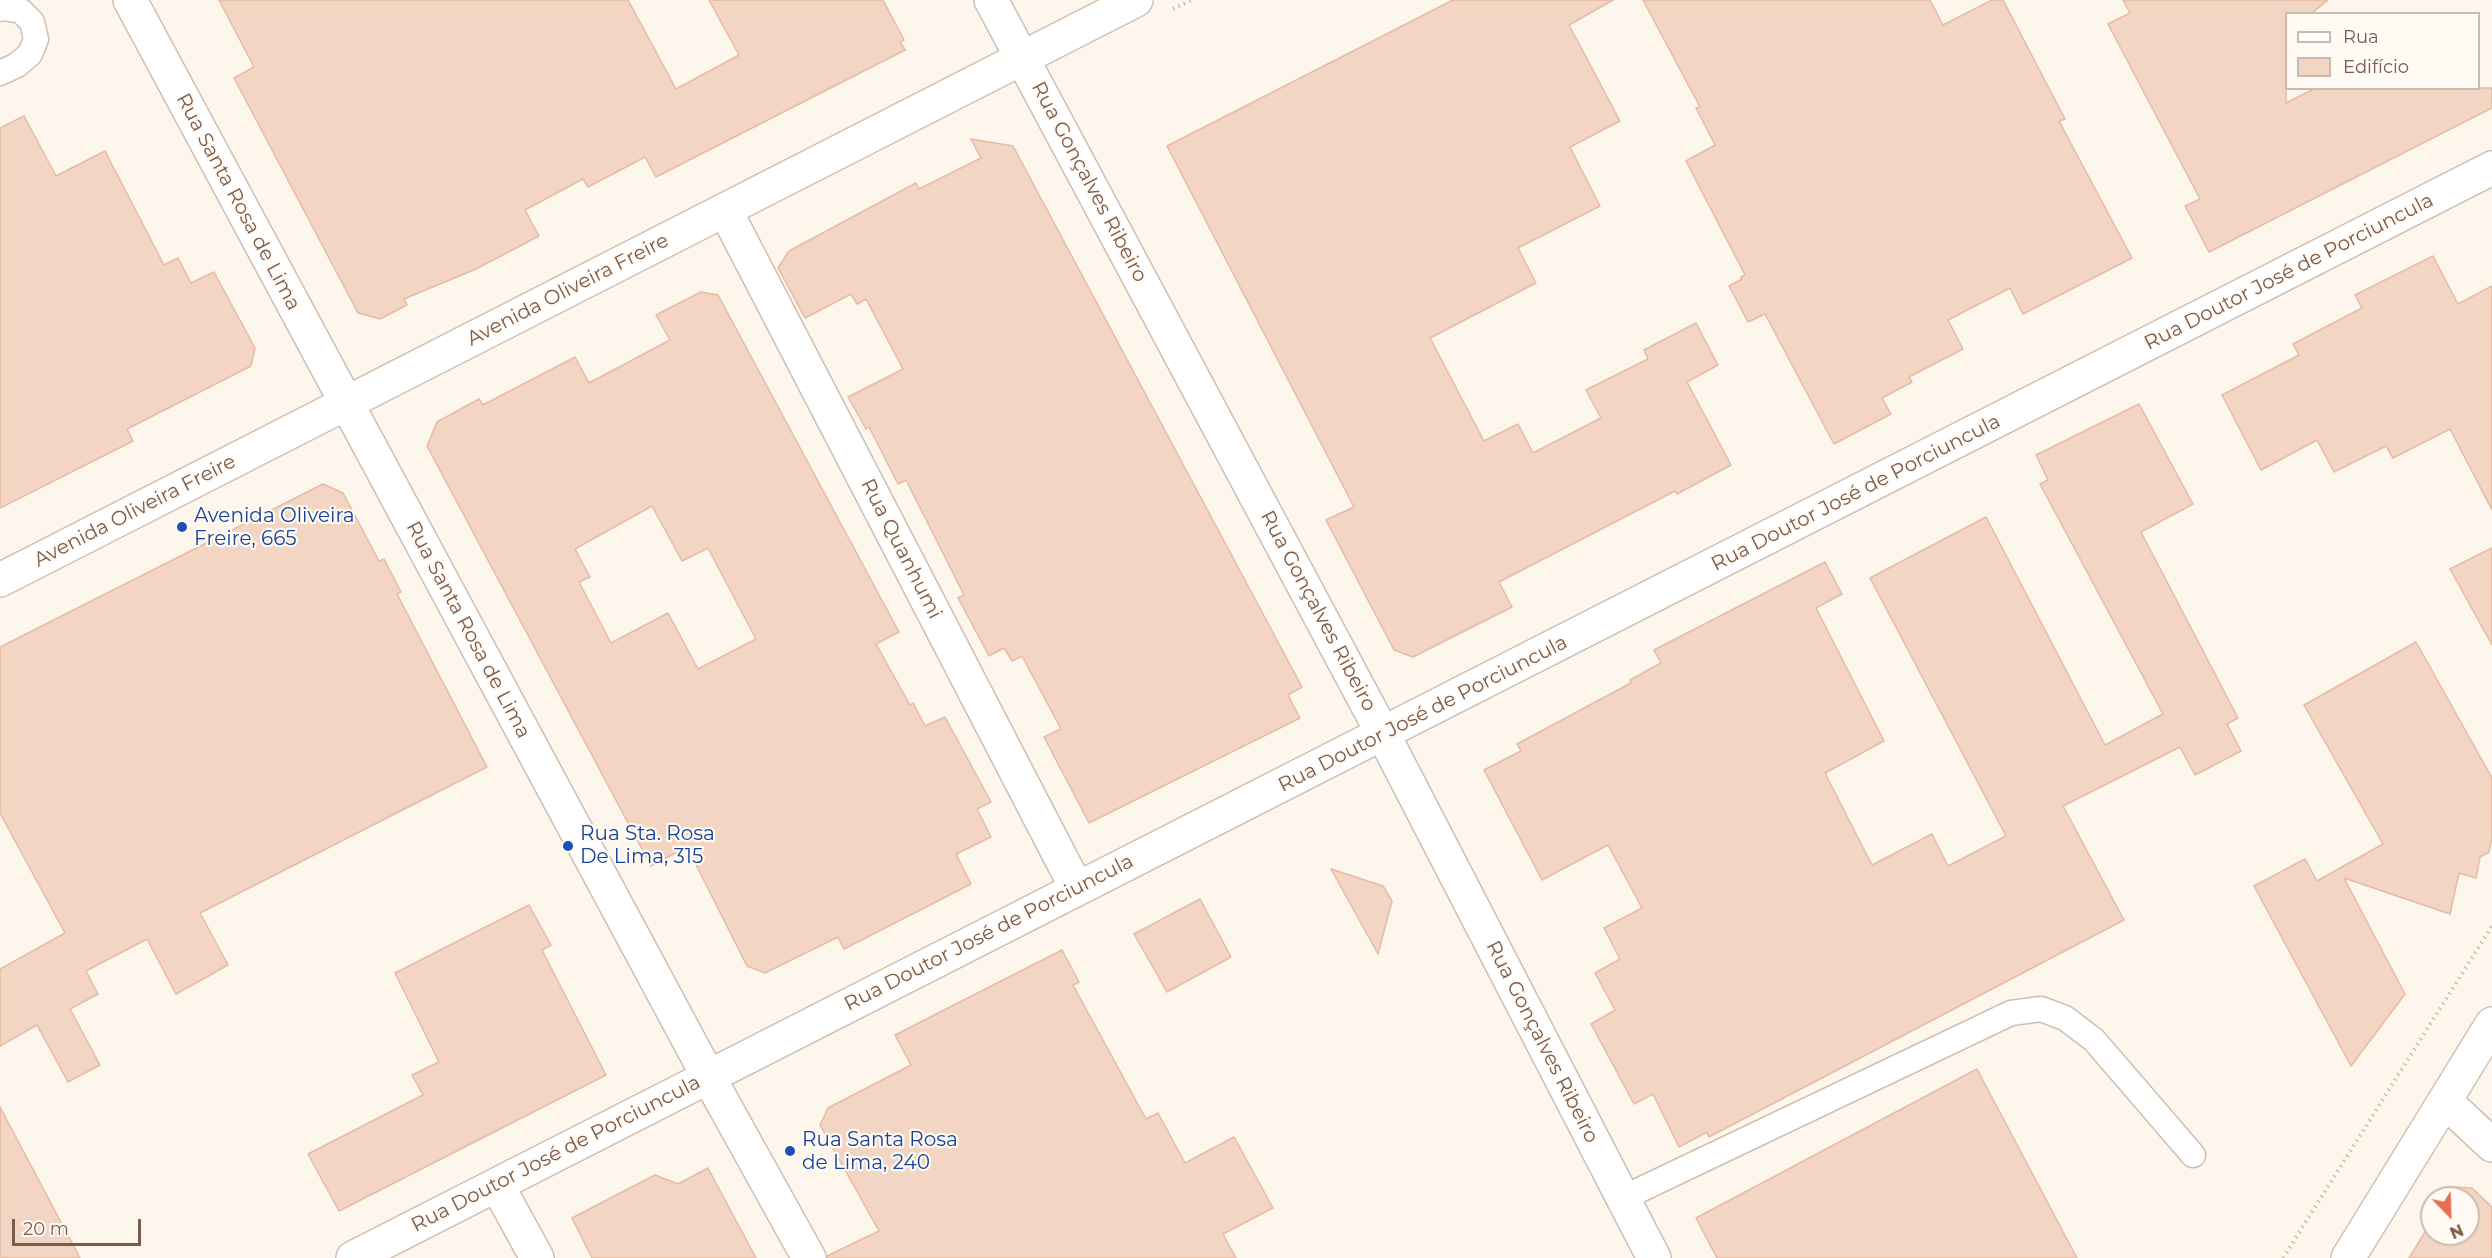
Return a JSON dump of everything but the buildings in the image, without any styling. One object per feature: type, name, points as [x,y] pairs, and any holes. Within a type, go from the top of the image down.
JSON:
[{"type":"street","name":"Rua Santa Rosa de Lima","points":[[130,0],[708,1076],[809,1258]]},
{"type":"street","name":"Rua Gonçalves Ribeiro","points":[[991,0],[1383,734],[1654,1258]]},
{"type":"street","name":"Avenida Oliveira Freire","points":[[0,580],[1136,0]]},
{"type":"street","name":"Rua Doutor José de Porciuncula","points":[[353,1258],[2492,168]]},
{"type":"street","name":"Rua Quanhumi","points":[[725,210],[1077,889]]},
{"type":"street","points":[[2348,1258],[2492,1024]]},
{"type":"street","points":[[2446,1102],[2492,1145]]},
{"type":"street","points":[[497,1185],[537,1258]]},
{"type":"lane","points":[[0,9],[21,12],[32,22],[36,39],[30,54],[17,65],[0,73]]},
{"type":"lane","points":[[1623,1198],[2011,1013],[2041,1009],[2065,1018],[2094,1040],[2193,1155]]},
{"type":"path","points":[[2283,1258],[2492,926]]},
{"type":"place","name":"Avenida Oliveira Freire, 665","points":[[182,527]]},
{"type":"place","name":"Rua Sta. Rosa De Lima, 315","points":[[568,846]]},
{"type":"place","name":"Rua Santa Rosa de Lima, 240","points":[[790,1151]]}]
